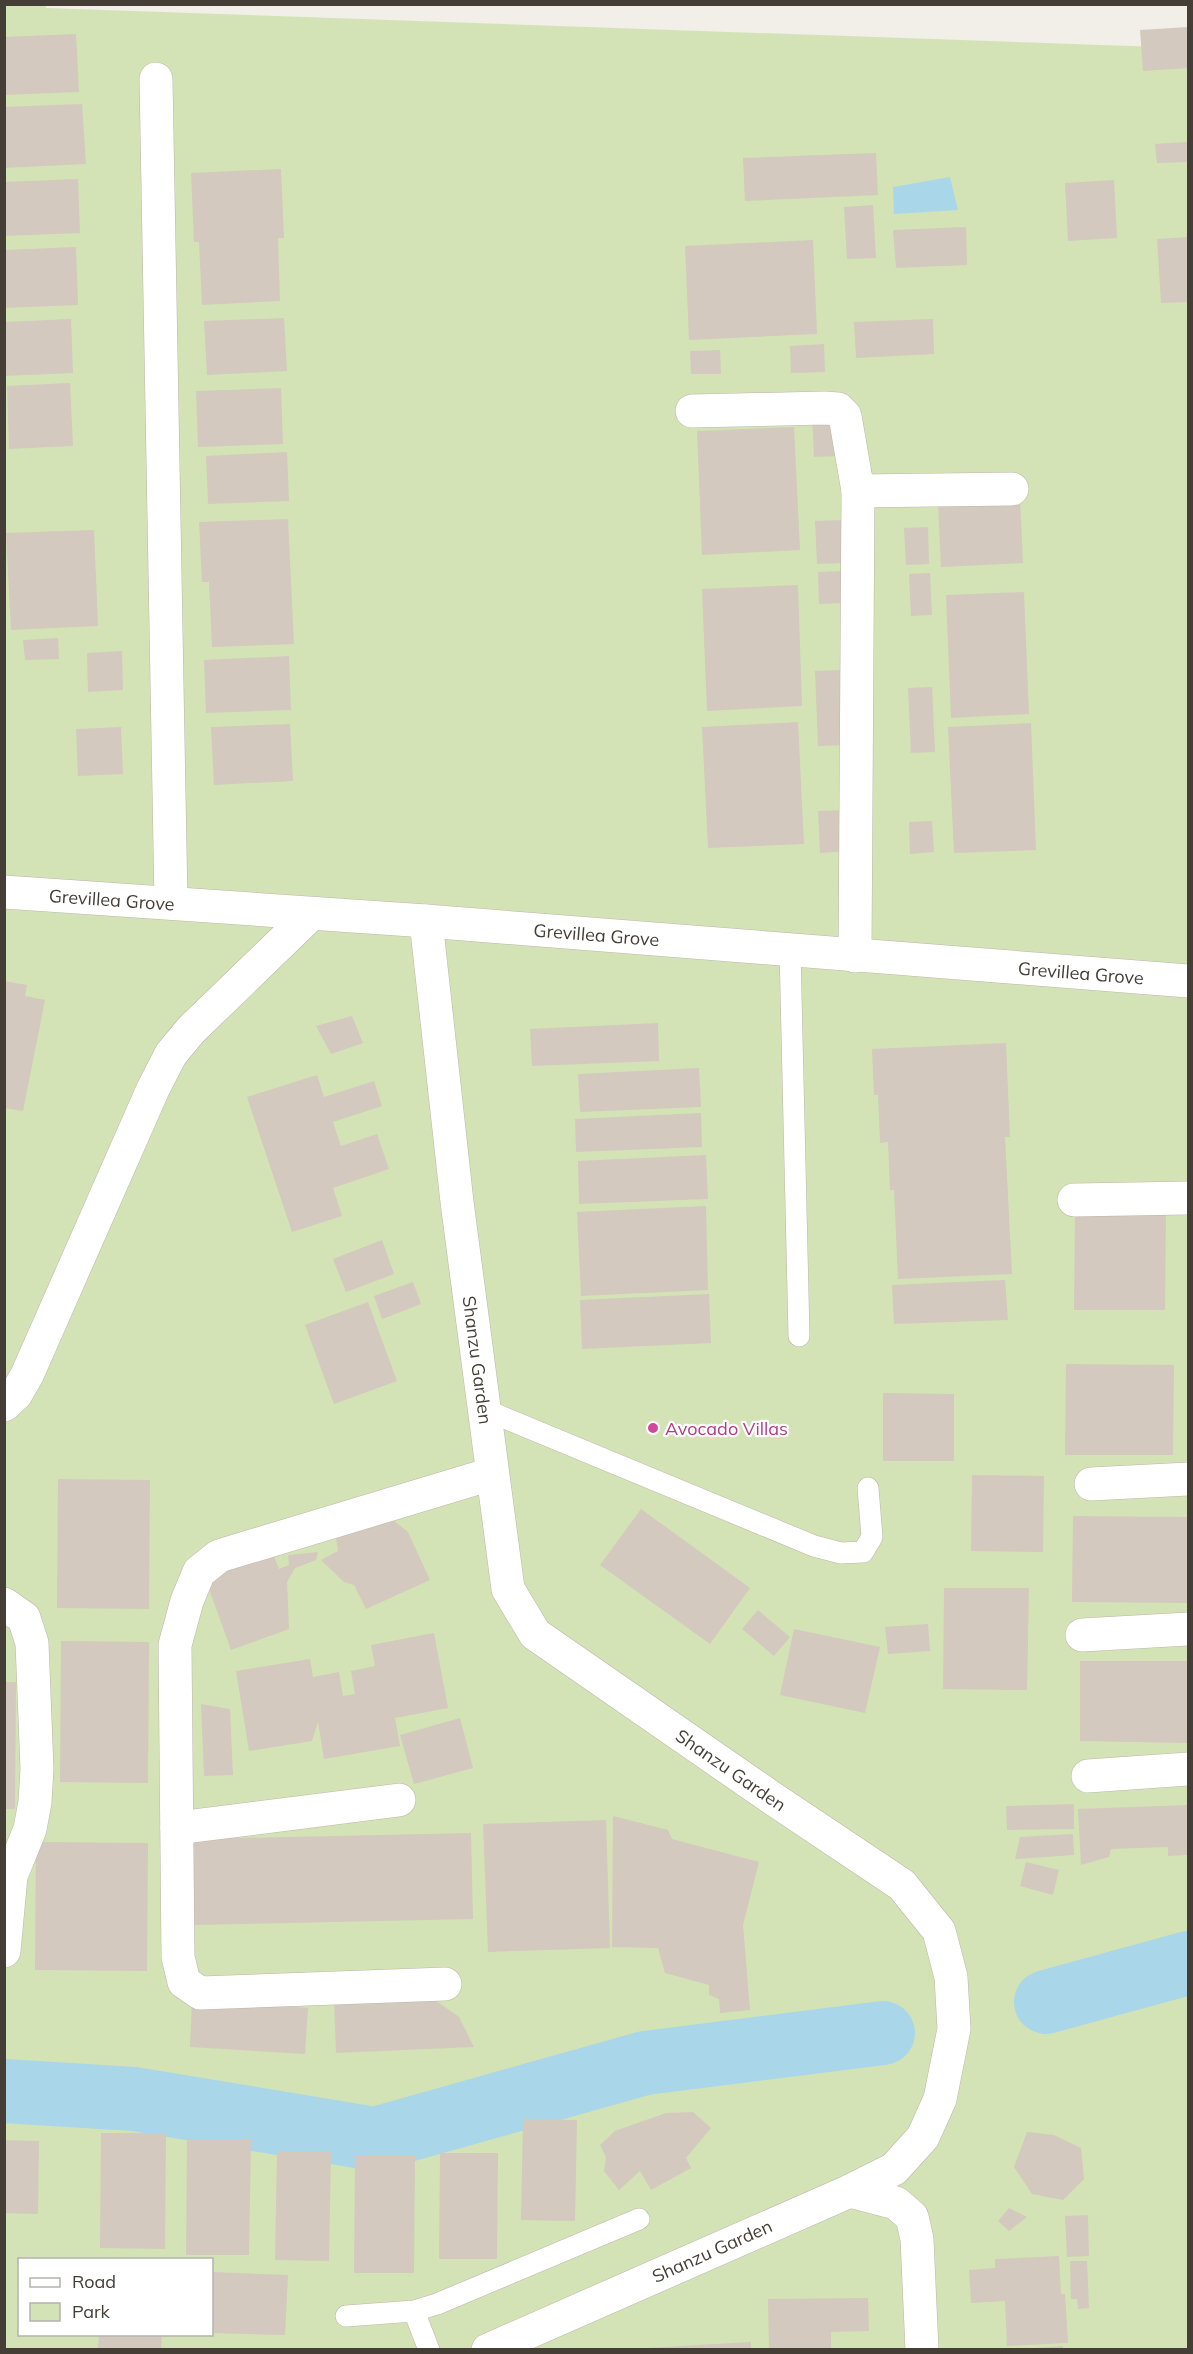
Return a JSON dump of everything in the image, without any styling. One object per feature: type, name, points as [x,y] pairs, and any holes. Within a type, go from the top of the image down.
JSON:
[{"type":"street","points":[[156,79],[171,903]]},
{"type":"street","points":[[692,411],[837,409],[845,416],[858,491],[855,956]]},
{"type":"street","points":[[858,491],[1012,489]]},
{"type":"street","name":"Grevillea Grove","points":[[4,892],[310,915],[426,921],[1188,981]]},
{"type":"street","points":[[4,1405],[16,1394],[27,1375],[153,1089],[171,1054],[191,1030],[310,915]]},
{"type":"street","name":"Shanzu Garden","points":[[426,921],[483,1409],[508,1589],[535,1634],[759,1790],[902,1885],[939,1931],[951,1977],[954,2029],[940,2099],[923,2137],[894,2169],[850,2191],[488,2349]]},
{"type":"street","points":[[1074,1200],[1188,1198]]},
{"type":"street","points":[[445,1984],[200,1993],[184,1982],[178,1957],[175,1645],[187,1601],[199,1572],[219,1556],[491,1474]]},
{"type":"street","points":[[1091,1484],[1188,1479]]},
{"type":"street","points":[[4,1604],[24,1618],[32,1643],[37,1769],[35,1802],[30,1829],[10,1876],[4,1952]]},
{"type":"street","points":[[1082,1635],[1188,1629]]},
{"type":"street","points":[[1088,1776],[1188,1769]]},
{"type":"street","points":[[177,1828],[399,1800]]},
{"type":"street","points":[[850,2191],[896,2203],[912,2217],[917,2239],[922,2349]]},
{"type":"lane","points":[[790,950],[799,1336]]},
{"type":"lane","points":[[483,1409],[814,1546],[841,1553],[863,1552],[872,1537],[868,1488]]},
{"type":"lane","points":[[346,2316],[414,2311],[437,2304],[639,2219]]},
{"type":"lane","points":[[414,2311],[429,2349]]},
{"type":"green space","points":[[5,5],[1188,48],[1188,2349],[5,2350]]},
{"type":"water","points":[[950,177],[958,210],[894,214],[893,187]]},
{"type":"building","points":[[1188,27],[1188,68],[1143,71],[1140,30]]},
{"type":"building","points":[[76,34],[79,92],[4,95],[4,37]]},
{"type":"building","points":[[82,104],[86,164],[4,168],[4,107]]},
{"type":"building","points":[[1188,142],[1188,162],[1157,163],[1155,144]]},
{"type":"building","points":[[876,153],[878,195],[745,201],[743,158]]},
{"type":"building","points":[[281,169],[284,238],[278,238],[280,301],[202,305],[199,242],[194,242],[191,173]]},
{"type":"building","points":[[78,179],[80,233],[4,236],[4,182]]},
{"type":"building","points":[[1114,180],[1117,238],[1068,241],[1065,183]]},
{"type":"building","points":[[873,205],[876,258],[847,259],[844,207]]},
{"type":"building","points":[[966,227],[967,265],[896,268],[893,230]]},
{"type":"building","points":[[1188,237],[1188,302],[1161,303],[1157,239]]},
{"type":"building","points":[[813,240],[817,334],[689,340],[685,246]]},
{"type":"building","points":[[76,247],[78,305],[4,308],[4,250]]},
{"type":"building","points":[[284,318],[287,371],[207,375],[204,321]]},
{"type":"building","points":[[71,319],[73,373],[4,376],[4,322]]},
{"type":"building","points":[[933,319],[934,354],[856,358],[854,322]]},
{"type":"building","points":[[824,344],[825,372],[791,373],[790,346]]},
{"type":"building","points":[[720,350],[721,374],[691,374],[690,351]]},
{"type":"building","points":[[70,383],[73,446],[9,449],[7,386]]},
{"type":"building","points":[[281,388],[283,444],[198,447],[196,391]]},
{"type":"building","points":[[835,414],[837,456],[814,457],[812,415]]},
{"type":"building","points":[[794,427],[800,550],[702,555],[697,431]]},
{"type":"building","points":[[287,452],[289,501],[208,504],[206,456]]},
{"type":"building","points":[[1020,497],[1023,563],[941,567],[938,501]]},
{"type":"building","points":[[288,519],[294,644],[212,647],[209,582],[202,582],[199,522]]},
{"type":"building","points":[[842,520],[843,563],[817,564],[815,521]]},
{"type":"building","points":[[928,527],[929,564],[906,565],[904,528]]},
{"type":"building","points":[[94,530],[98,626],[11,630],[6,533]]},
{"type":"building","points":[[844,571],[846,603],[819,604],[818,572]]},
{"type":"building","points":[[930,573],[932,615],[911,616],[909,574]]},
{"type":"building","points":[[798,585],[802,706],[707,711],[702,589]]},
{"type":"building","points":[[1024,592],[1029,714],[951,718],[946,595]]},
{"type":"building","points":[[58,638],[59,659],[25,660],[23,640]]},
{"type":"building","points":[[122,651],[123,690],[88,692],[87,653]]},
{"type":"building","points":[[289,656],[291,710],[206,713],[204,660]]},
{"type":"building","points":[[843,670],[846,745],[818,746],[815,671]]},
{"type":"building","points":[[932,687],[935,752],[911,753],[908,688]]},
{"type":"building","points":[[798,722],[804,844],[708,848],[702,727]]},
{"type":"building","points":[[1031,723],[1036,850],[954,853],[948,727]]},
{"type":"building","points":[[290,724],[293,781],[214,785],[211,727]]},
{"type":"building","points":[[121,727],[123,774],[78,776],[76,729]]},
{"type":"building","points":[[846,810],[848,851],[820,853],[818,811]]},
{"type":"building","points":[[932,821],[934,852],[910,854],[909,822]]},
{"type":"building","points":[[4,981],[27,985],[25,996],[45,1000],[23,1111],[4,1108]]},
{"type":"building","points":[[352,1016],[363,1043],[331,1054],[316,1026]]},
{"type":"building","points":[[658,1023],[659,1061],[532,1066],[530,1029]]},
{"type":"building","points":[[1006,1043],[1010,1137],[1005,1137],[1012,1274],[898,1279],[894,1190],[890,1190],[888,1142],[880,1143],[878,1095],[874,1095],[872,1049]]},
{"type":"building","points":[[699,1068],[701,1107],[580,1112],[578,1074]]},
{"type":"building","points":[[317,1075],[324,1097],[374,1081],[382,1106],[333,1122],[341,1146],[377,1134],[389,1169],[333,1188],[342,1216],[292,1232],[247,1097]]},
{"type":"building","points":[[701,1113],[702,1147],[576,1152],[575,1119]]},
{"type":"building","points":[[706,1155],[708,1199],[579,1204],[578,1161]]},
{"type":"building","points":[[706,1206],[708,1290],[581,1296],[577,1212]]},
{"type":"building","points":[[1075,1210],[1166,1211],[1165,1310],[1074,1310]]},
{"type":"building","points":[[382,1240],[394,1274],[346,1292],[333,1259]]},
{"type":"building","points":[[1005,1280],[1008,1320],[894,1324],[892,1285]]},
{"type":"building","points":[[413,1282],[421,1304],[382,1319],[374,1296]]},
{"type":"building","points":[[709,1294],[711,1343],[582,1349],[580,1300]]},
{"type":"building","points":[[368,1302],[397,1381],[334,1404],[305,1325]]},
{"type":"building","points":[[1066,1364],[1174,1365],[1173,1455],[1065,1455]]},
{"type":"building","points":[[883,1393],[954,1394],[954,1461],[883,1461]]},
{"type":"building","points":[[972,1475],[1044,1476],[1043,1552],[971,1551]]},
{"type":"building","points":[[58,1479],[150,1480],[149,1609],[57,1608]]},
{"type":"building","points":[[641,1509],[750,1588],[710,1644],[600,1565]]},
{"type":"building","points":[[388,1516],[408,1532],[430,1580],[366,1609],[354,1585],[344,1582],[321,1560],[338,1551],[334,1524]]},
{"type":"building","points":[[1073,1516],[1188,1517],[1188,1603],[1072,1602]]},
{"type":"building","points":[[272,1551],[279,1569],[289,1565],[288,1555],[318,1552],[316,1560],[295,1568],[287,1582],[289,1629],[231,1650],[204,1575]]},
{"type":"building","points":[[944,1588],[1029,1588],[1027,1690],[943,1689]]},
{"type":"building","points":[[758,1610],[790,1637],[774,1656],[742,1629]]},
{"type":"building","points":[[928,1624],[930,1651],[888,1654],[885,1627]]},
{"type":"building","points":[[794,1629],[880,1647],[865,1713],[780,1695]]},
{"type":"building","points":[[434,1633],[448,1708],[395,1718],[400,1746],[324,1759],[318,1722],[312,1741],[249,1751],[236,1671],[310,1659],[313,1677],[339,1672],[343,1696],[355,1694],[351,1671],[375,1666],[371,1645]]},
{"type":"building","points":[[61,1641],[149,1642],[148,1783],[60,1782]]},
{"type":"building","points":[[1080,1661],[1188,1661],[1188,1743],[1080,1741]]},
{"type":"building","points":[[4,1682],[16,1682],[15,1809],[4,1809]]},
{"type":"building","points":[[201,1704],[230,1709],[233,1775],[204,1776]]},
{"type":"building","points":[[460,1718],[473,1768],[414,1784],[400,1735]]},
{"type":"building","points":[[1074,1804],[1074,1829],[1007,1830],[1006,1806]]},
{"type":"building","points":[[1188,1805],[1188,1855],[1168,1856],[1168,1847],[1111,1849],[1109,1857],[1081,1865],[1078,1809]]},
{"type":"building","points":[[613,1816],[668,1830],[672,1839],[759,1862],[743,1925],[750,2010],[720,2013],[719,1999],[709,1995],[709,1985],[665,1973],[658,1948],[612,1947]]},
{"type":"building","points":[[606,1820],[610,1948],[488,1952],[483,1824]]},
{"type":"building","points":[[471,1833],[473,1919],[193,1925],[191,1839]]},
{"type":"building","points":[[1073,1834],[1074,1855],[1015,1859],[1020,1837]]},
{"type":"building","points":[[36,1842],[148,1843],[147,1971],[35,1970]]},
{"type":"building","points":[[1026,1862],[1059,1870],[1053,1895],[1020,1886]]},
{"type":"building","points":[[432,1998],[459,2017],[474,2047],[336,2053],[334,2002]]},
{"type":"building","points":[[192,2000],[308,2008],[305,2054],[190,2047]]},
{"type":"building","points":[[693,2112],[711,2128],[686,2158],[691,2168],[651,2190],[640,2171],[619,2190],[604,2171],[606,2157],[600,2145],[615,2131],[666,2113]]},
{"type":"building","points":[[523,2119],[577,2120],[575,2221],[521,2220]]},
{"type":"building","points":[[1027,2132],[1054,2135],[1081,2148],[1084,2179],[1063,2200],[1032,2194],[1014,2167]]},
{"type":"building","points":[[101,2133],[166,2133],[165,2249],[100,2248]]},
{"type":"building","points":[[187,2139],[251,2139],[249,2255],[186,2255]]},
{"type":"building","points":[[4,2140],[39,2141],[38,2214],[4,2213]]},
{"type":"building","points":[[277,2151],[331,2151],[329,2261],[275,2260]]},
{"type":"building","points":[[440,2153],[498,2153],[497,2259],[439,2259]]},
{"type":"building","points":[[355,2156],[415,2156],[414,2273],[354,2273]]},
{"type":"building","points":[[1009,2208],[1027,2217],[1009,2231],[998,2221]]},
{"type":"building","points":[[1088,2215],[1089,2256],[1067,2257],[1065,2216]]},
{"type":"building","points":[[1059,2256],[1061,2294],[1065,2294],[1068,2343],[1007,2346],[1005,2301],[971,2303],[969,2270],[995,2268],[995,2259]]},
{"type":"building","points":[[1070,2261],[1087,2261],[1089,2308],[1078,2309],[1077,2299],[1071,2299]]},
{"type":"building","points":[[213,2272],[288,2275],[285,2335],[213,2333]]},
{"type":"building","points":[[868,2298],[869,2331],[831,2332],[831,2350],[769,2350],[768,2299]]},
{"type":"building","points":[[99,2336],[162,2336],[161,2350],[98,2350]]},
{"type":"building","points":[[751,2342],[751,2350],[645,2350],[645,2348]]},
{"type":"building","points":[[1063,2346],[1063,2350],[1035,2350],[1035,2348]]},
{"type":"waterway","points":[[1046,2002],[1188,1963]]},
{"type":"waterway","points":[[4,2091],[134,2099],[375,2139],[645,2063],[883,2033]]},
{"type":"place","name":"Avocado Villas","points":[[653,1428]]}]
